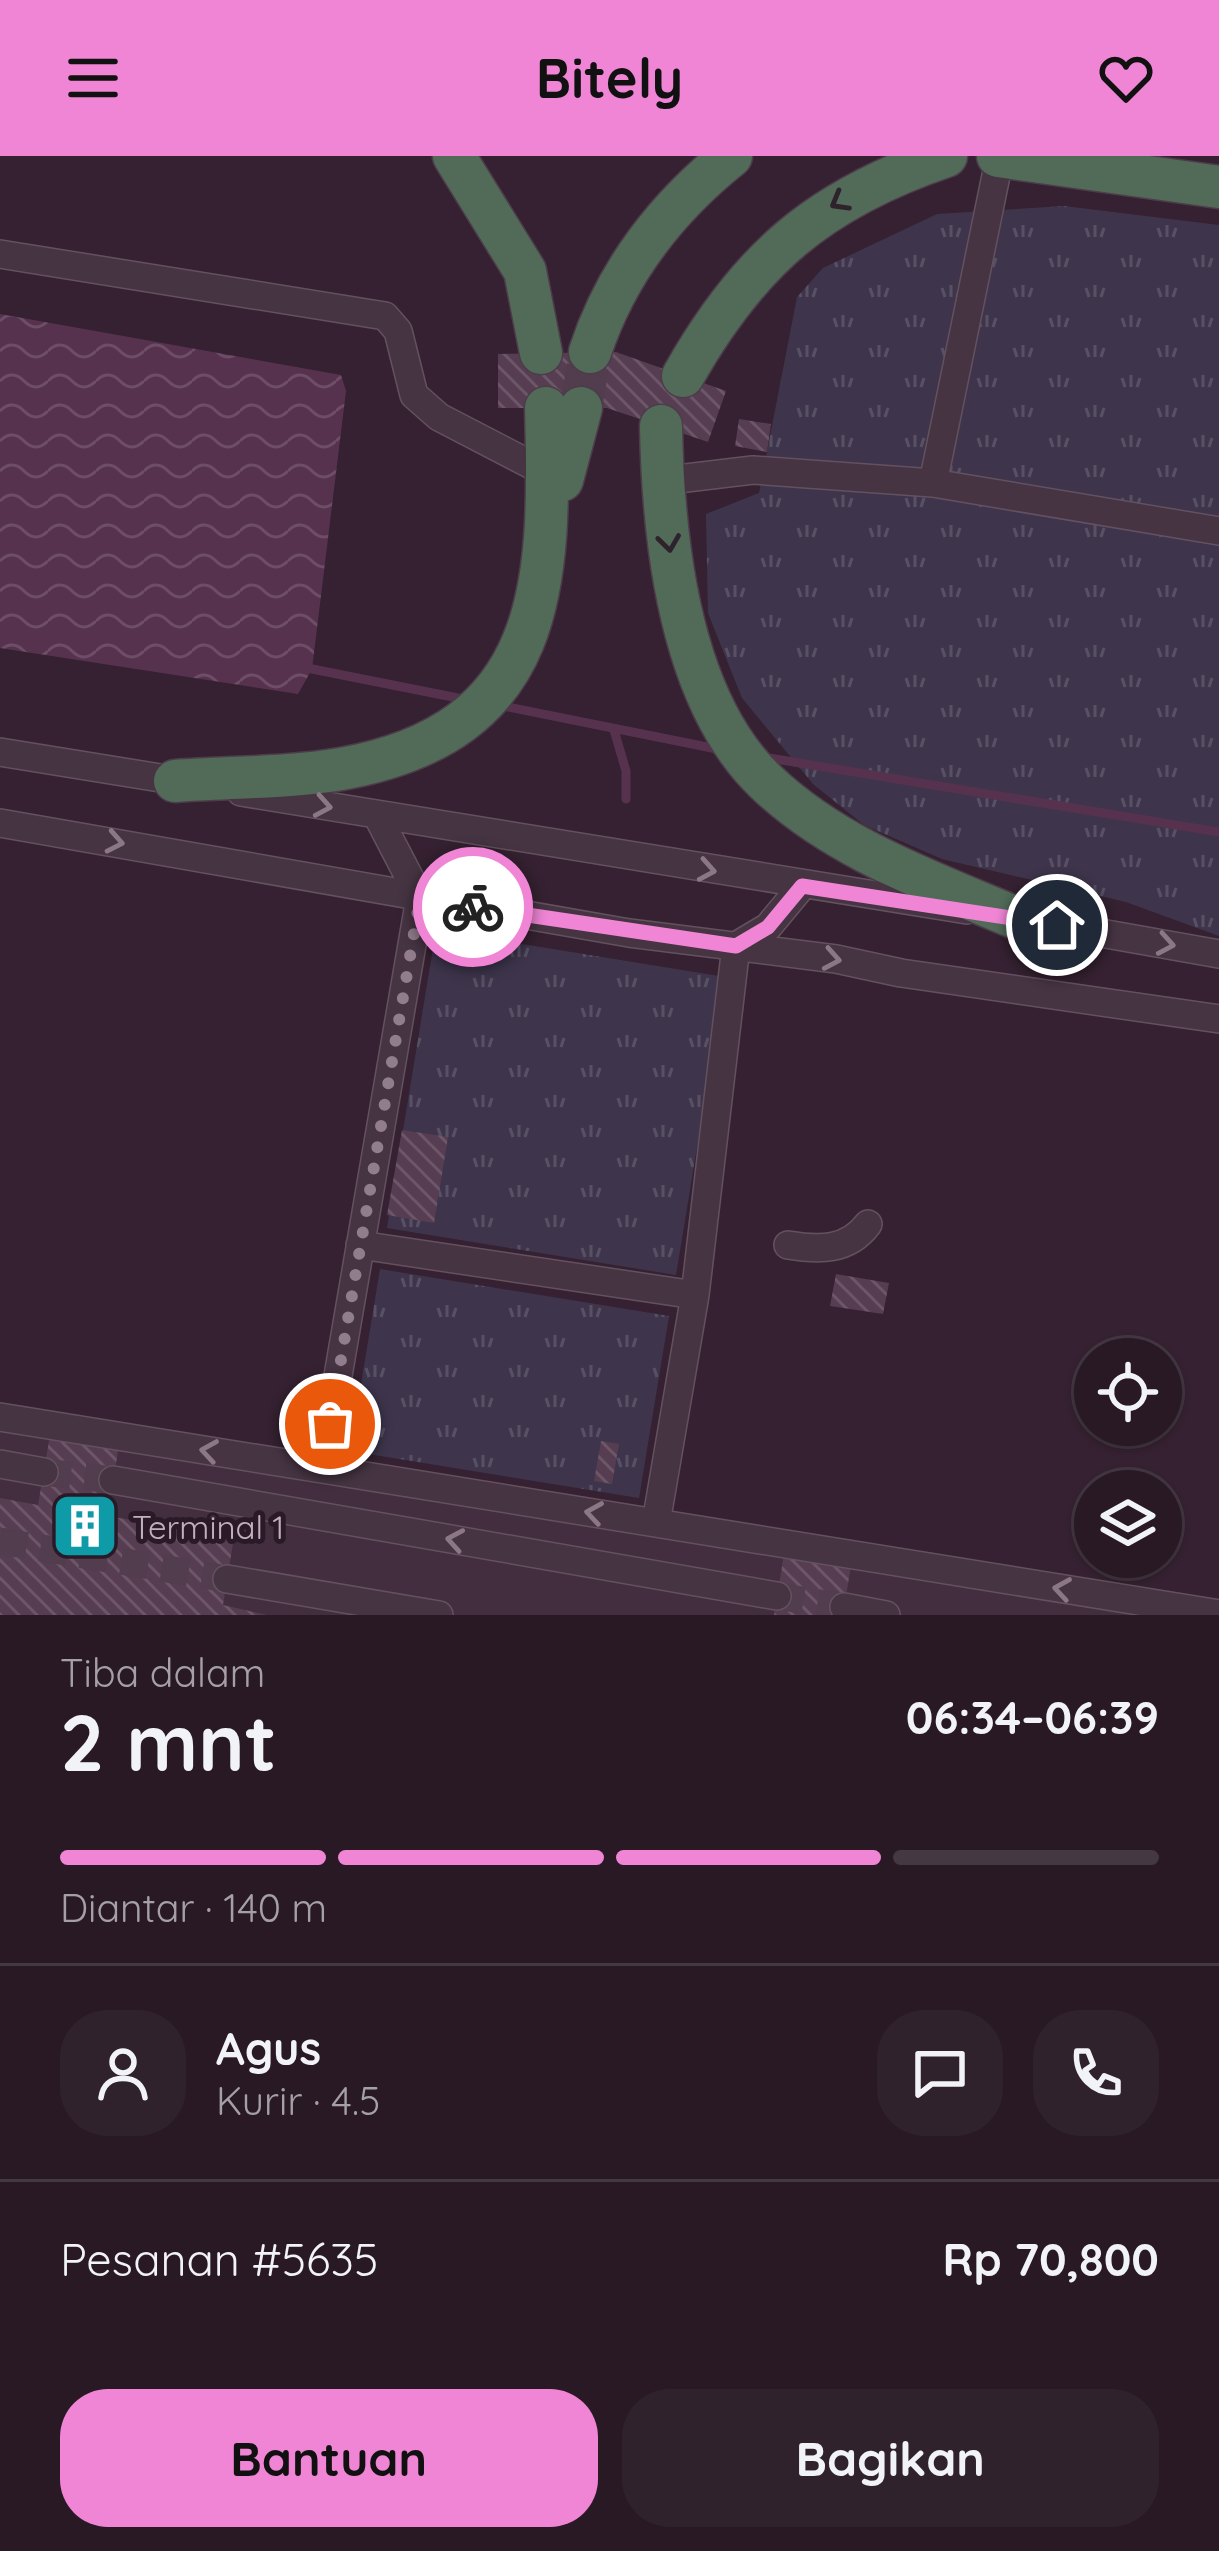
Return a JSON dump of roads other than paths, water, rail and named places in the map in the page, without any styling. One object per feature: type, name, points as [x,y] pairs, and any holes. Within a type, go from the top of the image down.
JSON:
[{"type":"highway","points":[[454,156],[525,271],[541,353]]},
{"type":"highway","points":[[590,352],[625,269],[700,181],[731,156]]},
{"type":"highway","points":[[683,376],[758,265],[828,206],[892,174],[946,156]]},
{"type":"highway","points":[[999,156],[1219,187]]},
{"type":"highway","points":[[175,781],[338,770],[418,748],[458,725],[507,680],[529,634],[543,550],[563,408],[547,473],[543,550]]},
{"type":"highway","points":[[661,426],[661,481],[686,632],[724,726],[764,781],[888,864],[1016,918]]},
{"type":"street","points":[[933,483],[999,156]]},
{"type":"street","points":[[0,254],[386,316],[398,331],[414,395],[439,417],[547,473]]},
{"type":"street","points":[[661,481],[753,470],[933,483],[1219,531]]},
{"type":"street","points":[[0,752],[1219,954]]},
{"type":"street","points":[[322,1469],[420,898],[377,815]]},
{"type":"street","points":[[0,823],[420,898],[1219,1019]]},
{"type":"street","points":[[736,946],[768,927],[802,886]]},
{"type":"street","points":[[656,1523],[695,1295],[736,946]]},
{"type":"street","points":[[788,1246],[816,1250],[838,1246],[857,1239],[868,1223]]},
{"type":"street","points":[[360,1246],[695,1295]]},
{"type":"street","points":[[0,1417],[1219,1615]]},
{"type":"street","points":[[0,1465],[44,1472]]},
{"type":"street","points":[[113,1480],[777,1596]]},
{"type":"street","points":[[227,1579],[440,1615]]},
{"type":"street","points":[[844,1607],[886,1615]]},
{"type":"water","points":[[0,314],[341,375],[346,391],[312,669],[298,694],[0,648]]},
{"type":"waterway","points":[[312,669],[463,699]]},
{"type":"waterway","points":[[498,705],[722,750]]},
{"type":"waterway","points":[[614,730],[626,771],[626,799]]},
{"type":"waterway","points":[[763,757],[1219,832]]},
{"type":"tunnel","points":[[581,408],[590,352]]},
{"type":"tunnel","points":[[44,1472],[113,1480]]},
{"type":"tunnel","points":[[0,1541],[227,1579]]},
{"type":"tunnel","points":[[777,1596],[844,1607]]},
{"type":"place","name":"Terminal 1","points":[[85,1526]]}]
